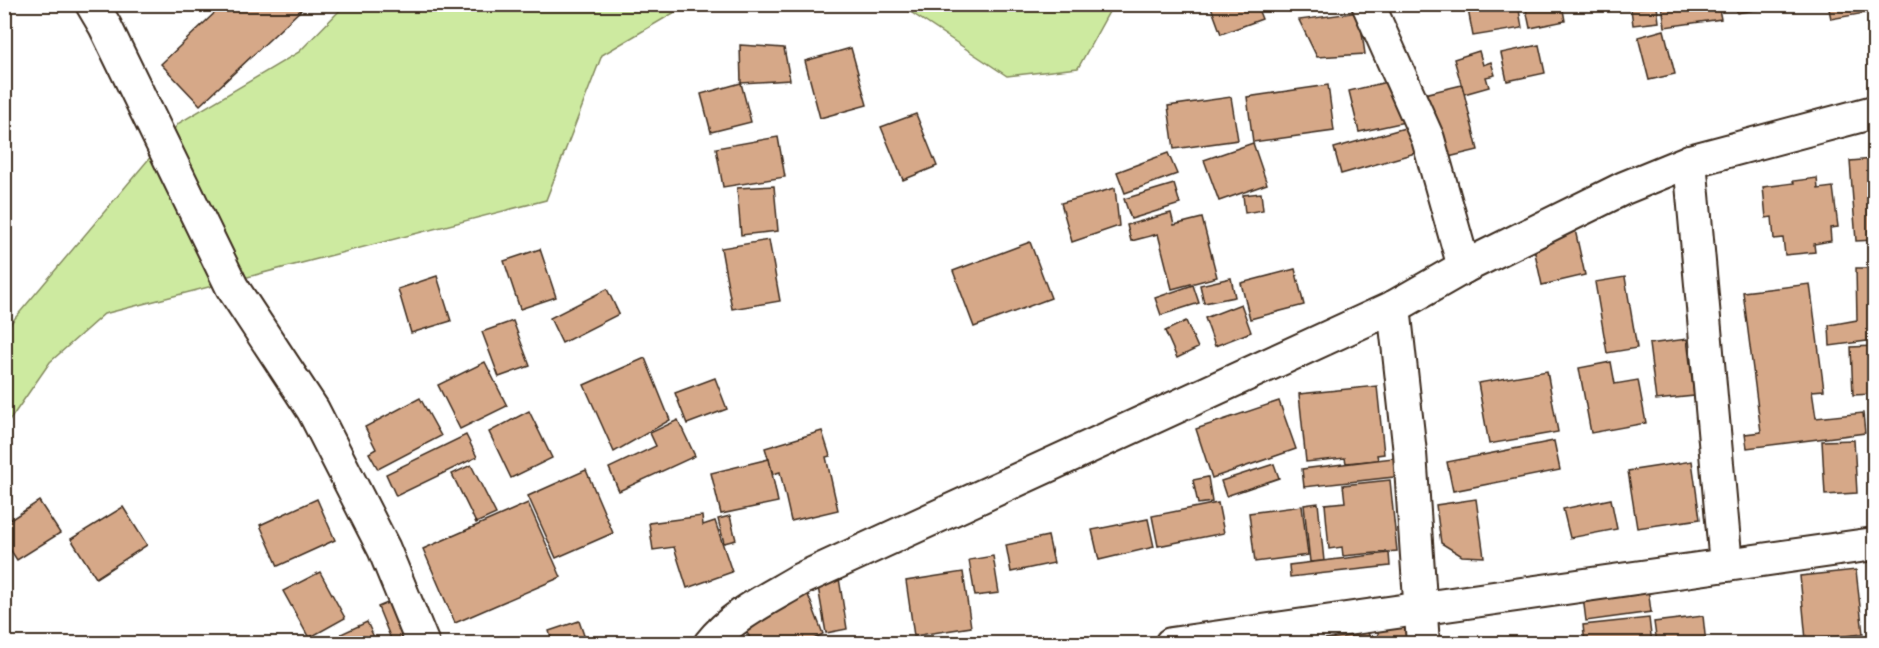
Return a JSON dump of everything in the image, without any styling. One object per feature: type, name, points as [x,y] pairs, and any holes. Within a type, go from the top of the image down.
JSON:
[{"type":"street","points":[[92,4],[105,26],[232,287],[313,410],[384,549],[423,644]]},
{"type":"street","points":[[1368,4],[1428,139],[1464,267]]},
{"type":"street","points":[[710,644],[733,620],[801,579],[1394,307],[1464,267],[1624,188],[1690,161],[1875,112]]},
{"type":"street","points":[[1690,161],[1726,565]]},
{"type":"street","points":[[1394,307],[1410,453],[1423,644]]},
{"type":"street","points":[[1171,644],[1875,544]]},
{"type":"green space","points":[[1106,4],[1110,10],[1078,68],[1007,76],[900,5]]},
{"type":"green space","points":[[345,5],[687,5],[602,55],[546,200],[104,314],[50,362],[5,427],[5,330],[179,123],[299,52]]},
{"type":"building","points":[[224,4],[301,4],[304,7],[200,105],[161,64]]},
{"type":"building","points":[[1210,4],[1256,4],[1262,19],[1221,34]]},
{"type":"building","points":[[1467,4],[1518,4],[1522,28],[1473,36]]},
{"type":"building","points":[[1525,4],[1562,4],[1565,21],[1530,28]]},
{"type":"building","points":[[1662,4],[1718,4],[1721,19],[1665,27]]},
{"type":"building","points":[[1736,4],[1794,4],[1737,13]]},
{"type":"building","points":[[1828,4],[1870,4],[1871,12],[1831,19]]},
{"type":"building","points":[[1657,6],[1659,22],[1633,25],[1631,9]]},
{"type":"building","points":[[1359,12],[1365,54],[1317,57],[1299,20]]},
{"type":"building","points":[[1664,30],[1675,74],[1649,80],[1638,37]]},
{"type":"building","points":[[740,45],[784,48],[790,80],[741,83]]},
{"type":"building","points":[[1539,45],[1545,73],[1507,81],[1501,53]]},
{"type":"building","points":[[851,48],[867,105],[820,118],[805,61]]},
{"type":"building","points":[[1479,51],[1483,65],[1491,62],[1495,75],[1486,77],[1489,87],[1464,94],[1454,59]]},
{"type":"building","points":[[1395,80],[1405,122],[1359,132],[1349,91]]},
{"type":"building","points":[[741,83],[751,122],[711,132],[701,94]]},
{"type":"building","points":[[1328,85],[1334,131],[1253,142],[1247,97]]},
{"type":"building","points":[[1462,85],[1478,150],[1440,159],[1424,94]]},
{"type":"building","points":[[1231,97],[1238,140],[1174,149],[1168,106]]},
{"type":"building","points":[[916,114],[937,166],[903,180],[881,127]]},
{"type":"building","points":[[1419,124],[1426,150],[1341,174],[1334,148]]},
{"type":"building","points":[[778,137],[785,177],[723,187],[716,148]]},
{"type":"building","points":[[1253,143],[1267,184],[1219,201],[1204,160]]},
{"type":"building","points":[[1168,153],[1177,174],[1125,193],[1117,172]]},
{"type":"building","points":[[1874,159],[1874,240],[1856,241],[1850,161]]},
{"type":"building","points":[[1817,178],[1818,189],[1833,187],[1838,227],[1830,228],[1831,241],[1814,244],[1815,252],[1785,255],[1783,238],[1774,239],[1772,217],[1766,218],[1763,187]]},
{"type":"building","points":[[1174,184],[1180,204],[1131,219],[1124,199]]},
{"type":"building","points":[[774,186],[778,231],[741,235],[737,188]]},
{"type":"building","points":[[1115,188],[1119,226],[1072,242],[1061,203]]},
{"type":"building","points":[[1261,193],[1263,210],[1245,213],[1243,195]]},
{"type":"building","points":[[1171,213],[1174,225],[1202,218],[1217,277],[1172,289],[1158,234],[1131,241],[1127,225]]},
{"type":"building","points":[[1574,225],[1585,275],[1542,285],[1531,235]]},
{"type":"building","points":[[769,240],[780,301],[732,309],[721,248]]},
{"type":"building","points":[[1030,242],[1051,298],[974,327],[953,271]]},
{"type":"building","points":[[540,249],[556,297],[520,309],[504,261]]},
{"type":"building","points":[[1856,268],[1874,268],[1874,340],[1830,346],[1829,325],[1857,320]]},
{"type":"building","points":[[1295,269],[1304,305],[1250,319],[1241,283]]},
{"type":"building","points":[[437,276],[451,321],[411,333],[398,289]]},
{"type":"building","points":[[1625,277],[1637,348],[1607,353],[1595,282]]},
{"type":"building","points":[[1231,278],[1235,297],[1204,303],[1200,285]]},
{"type":"building","points":[[1810,284],[1824,390],[1812,391],[1816,418],[1863,413],[1865,433],[1747,448],[1745,434],[1761,432],[1743,292]]},
{"type":"building","points":[[1193,285],[1199,303],[1161,315],[1155,298]]},
{"type":"building","points":[[607,289],[619,314],[562,343],[550,318]]},
{"type":"building","points":[[1241,304],[1251,332],[1215,346],[1205,318]]},
{"type":"building","points":[[513,321],[530,366],[499,377],[482,332]]},
{"type":"building","points":[[1186,321],[1198,348],[1177,358],[1165,331]]},
{"type":"building","points":[[1687,339],[1694,396],[1656,400],[1649,344]]},
{"type":"building","points":[[1874,346],[1874,394],[1853,395],[1851,347]]},
{"type":"building","points":[[645,358],[670,420],[614,452],[584,385]]},
{"type":"building","points":[[485,362],[507,406],[460,429],[438,385]]},
{"type":"building","points":[[1611,362],[1615,384],[1638,380],[1646,423],[1591,433],[1579,368]]},
{"type":"building","points":[[1547,371],[1558,432],[1489,444],[1478,383]]},
{"type":"building","points":[[715,378],[727,409],[687,424],[675,393]]},
{"type":"building","points":[[1377,386],[1384,454],[1377,455],[1378,460],[1346,463],[1345,458],[1306,462],[1299,394]]},
{"type":"building","points":[[420,398],[441,436],[378,469],[369,453],[376,449],[365,427]]},
{"type":"building","points":[[1279,401],[1296,449],[1212,478],[1196,429]]},
{"type":"building","points":[[529,411],[552,458],[511,478],[489,432]]},
{"type":"building","points":[[678,420],[695,456],[619,491],[609,468],[656,446],[650,433]]},
{"type":"building","points":[[822,431],[830,456],[826,457],[838,510],[791,521],[780,472],[773,474],[765,448]]},
{"type":"building","points":[[466,435],[477,457],[396,496],[386,474]]},
{"type":"building","points":[[1854,440],[1857,493],[1825,495],[1822,441]]},
{"type":"building","points":[[1554,441],[1560,470],[1453,491],[1447,462]]},
{"type":"building","points":[[1401,457],[1403,476],[1304,487],[1302,469]]},
{"type":"building","points":[[769,459],[778,502],[721,514],[711,473]]},
{"type":"building","points":[[1692,461],[1700,519],[1637,528],[1628,471]]},
{"type":"building","points":[[1274,464],[1279,478],[1226,496],[1221,481]]},
{"type":"building","points":[[471,465],[496,514],[476,523],[452,474]]},
{"type":"building","points":[[586,470],[613,533],[556,558],[528,496]]},
{"type":"building","points":[[1208,477],[1212,502],[1198,504],[1193,480]]},
{"type":"building","points":[[1390,480],[1397,551],[1343,556],[1342,547],[1329,549],[1325,504],[1345,502],[1343,485]]},
{"type":"building","points":[[317,499],[335,540],[278,566],[260,525]]},
{"type":"building","points":[[1476,499],[1484,557],[1462,556],[1441,543],[1436,505]]},
{"type":"building","points":[[1611,499],[1617,529],[1570,538],[1563,509]]},
{"type":"building","points":[[39,501],[60,533],[17,560],[4,540],[4,524]]},
{"type":"building","points":[[528,503],[561,577],[455,623],[423,549]]},
{"type":"building","points":[[1218,503],[1224,533],[1158,546],[1152,516]]},
{"type":"building","points":[[1318,503],[1324,561],[1310,562],[1304,505]]},
{"type":"building","points":[[1302,506],[1308,555],[1255,562],[1249,513]]},
{"type":"building","points":[[123,507],[147,545],[96,578],[71,539]]},
{"type":"building","points":[[702,516],[703,525],[715,521],[732,572],[687,588],[674,547],[653,550],[649,523]]},
{"type":"building","points":[[730,516],[736,540],[724,543],[718,519]]},
{"type":"building","points":[[1148,519],[1154,547],[1099,560],[1092,530]]},
{"type":"building","points":[[1048,536],[1054,563],[1011,572],[1006,545]]},
{"type":"building","points":[[1389,553],[1390,566],[1290,577],[1289,565]]},
{"type":"building","points":[[993,556],[999,593],[975,596],[969,560]]},
{"type":"building","points":[[1856,570],[1863,634],[1806,640],[1800,576]]},
{"type":"building","points":[[320,572],[345,618],[309,638],[283,591]]},
{"type":"building","points":[[963,572],[971,627],[914,636],[906,581]]},
{"type":"building","points":[[839,578],[847,629],[826,633],[817,581]]},
{"type":"building","points":[[805,587],[823,634],[805,644],[753,644],[742,623]]},
{"type":"building","points":[[1648,588],[1651,612],[1586,621],[1583,597]]},
{"type":"building","points":[[397,599],[415,644],[393,644],[378,607]]},
{"type":"building","points":[[1703,616],[1706,644],[1657,644],[1654,622]]},
{"type":"building","points":[[1649,618],[1652,644],[1585,644],[1583,625]]},
{"type":"building","points":[[1388,619],[1405,628],[1407,644],[1379,644],[1377,621]]},
{"type":"building","points":[[579,621],[587,644],[553,644],[549,631]]},
{"type":"building","points":[[367,622],[377,644],[335,644],[344,639],[341,634]]},
{"type":"building","points":[[1367,622],[1370,644],[1264,644]]}]
